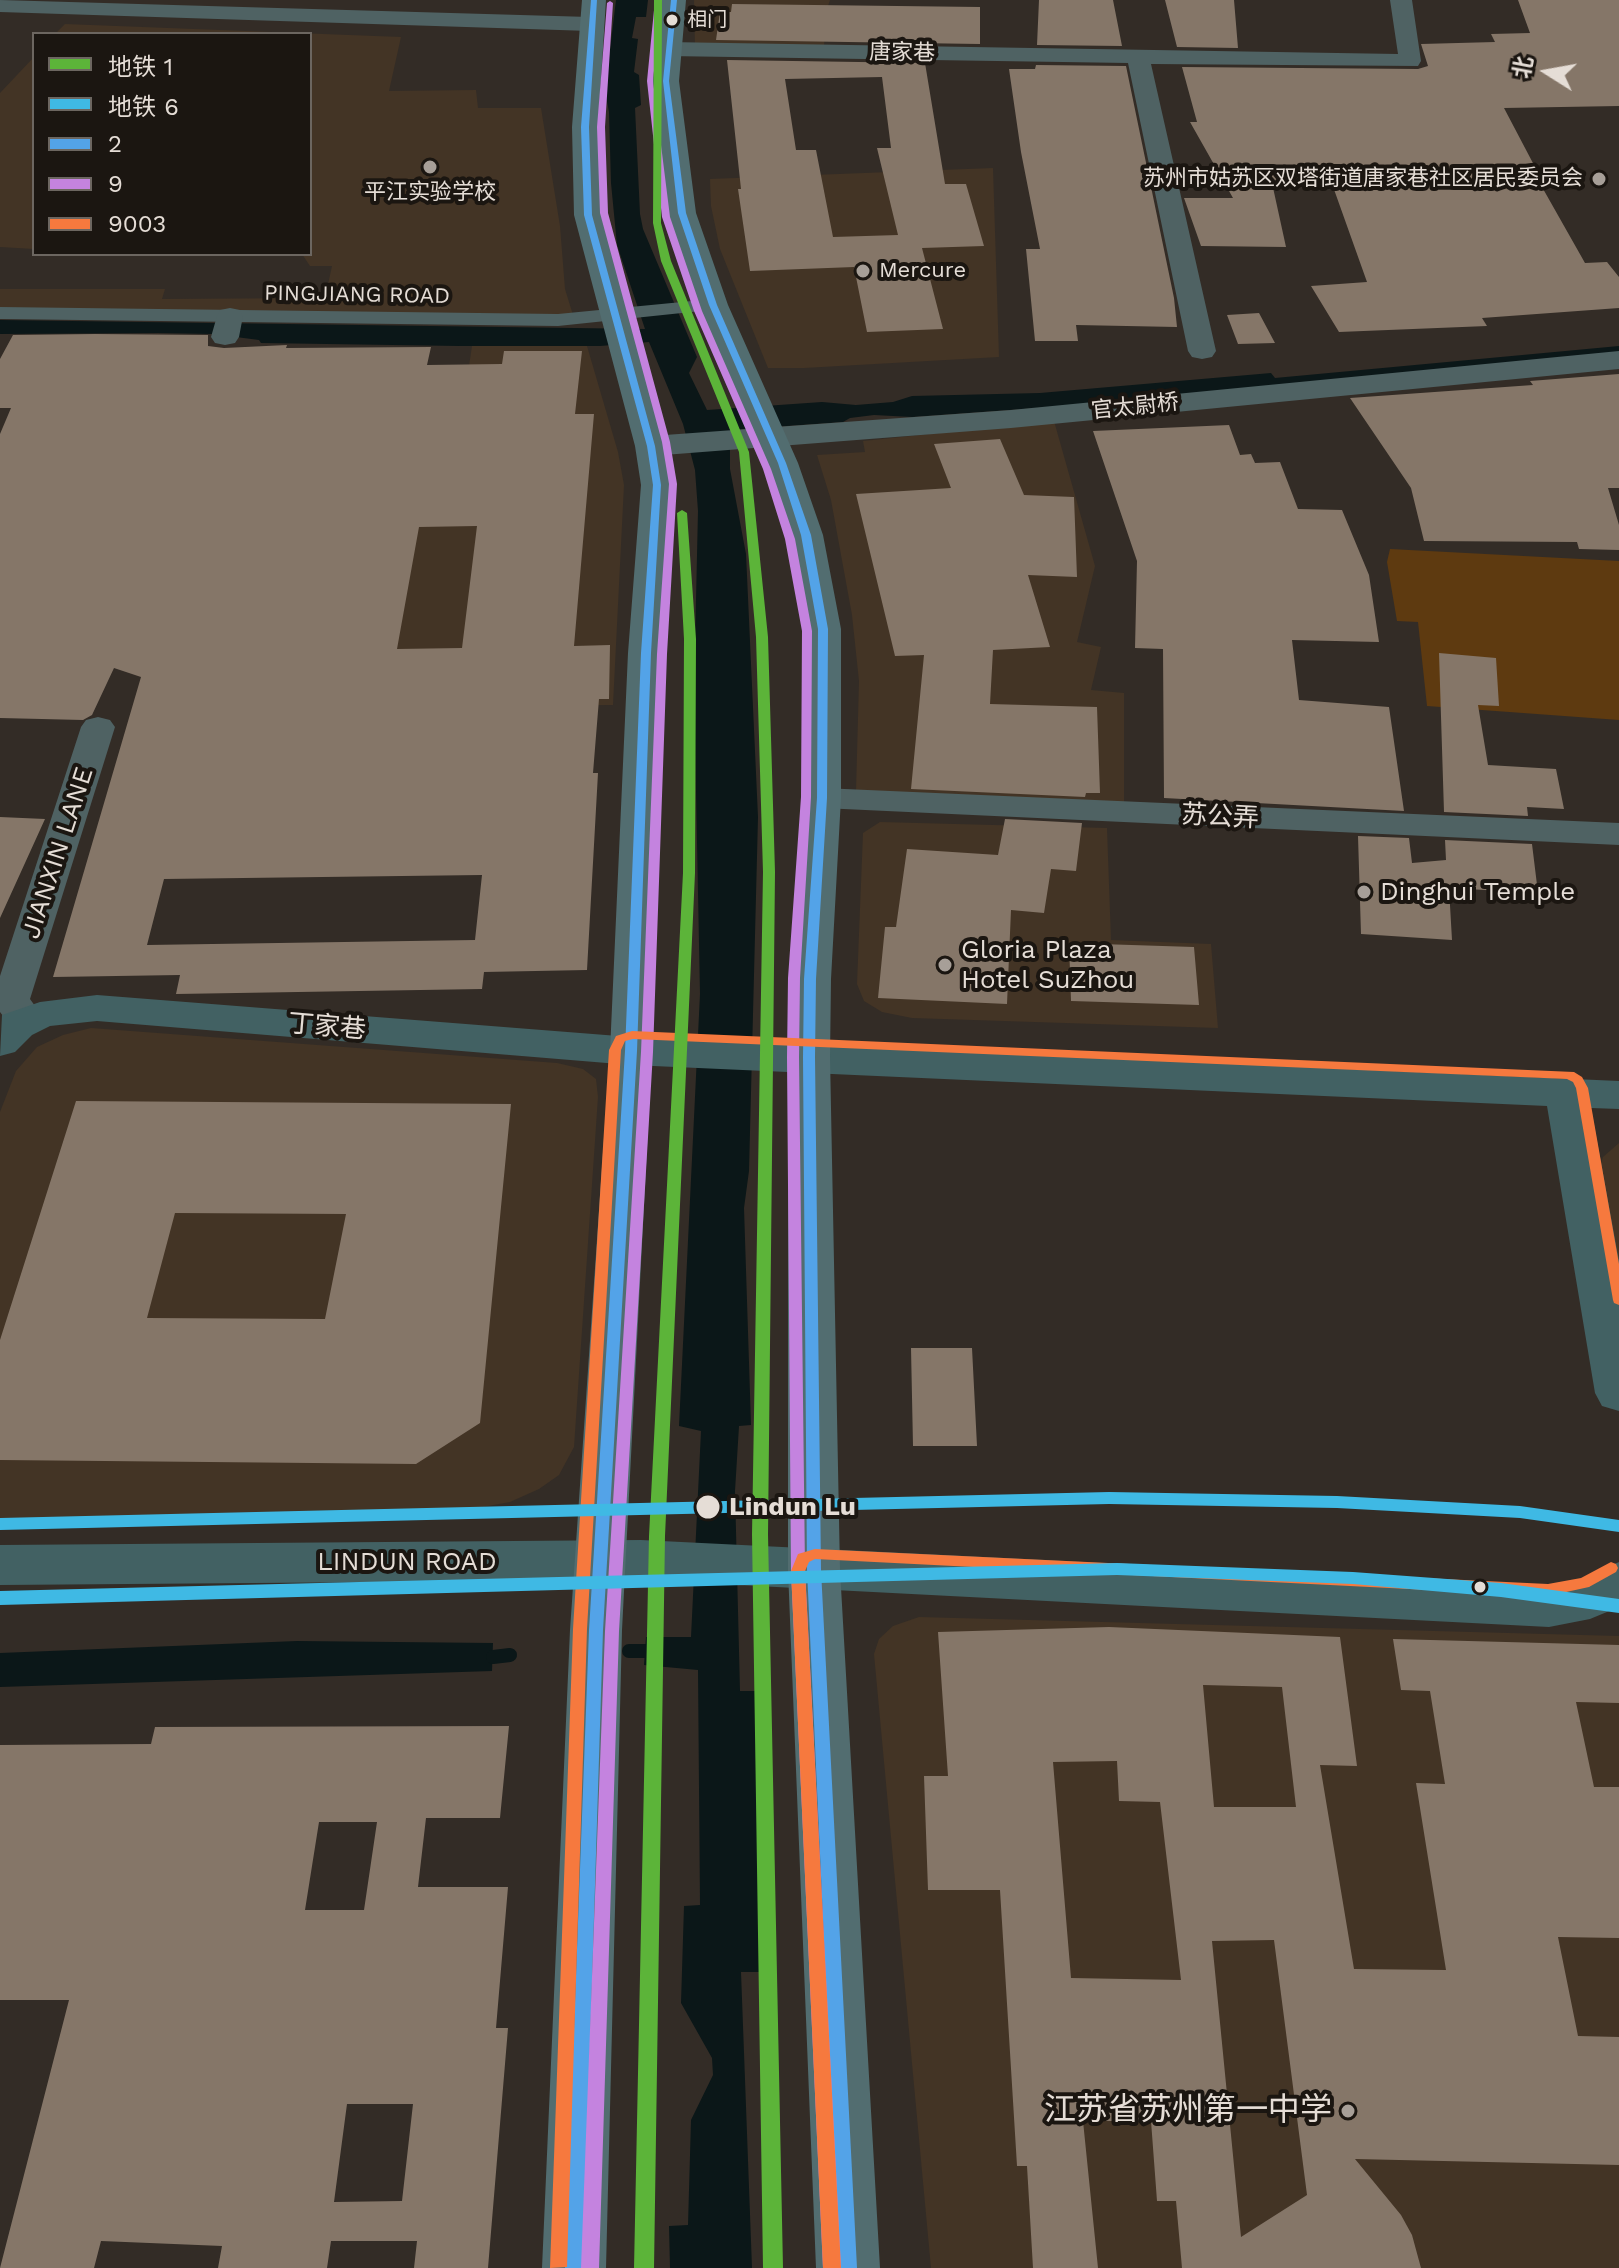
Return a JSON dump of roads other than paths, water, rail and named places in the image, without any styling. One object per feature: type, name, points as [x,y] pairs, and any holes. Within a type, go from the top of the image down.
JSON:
[{"type":"main road","points":[[674,0],[666,81],[682,213],[704,306],[753,394],[762,435],[806,535],[823,629],[822,798],[810,979],[798,1057],[795,1569],[848,2268]]},
{"type":"main road","points":[[574,2268],[595,1654],[621,1560],[644,1051],[646,653],[657,485],[665,445],[620,325],[588,215],[585,127],[592,12]]},
{"type":"main road","name":"丁家巷","points":[[13,1031],[72,1009],[97,1008],[644,1051],[1567,1100]]},
{"type":"main road","points":[[1567,1100],[1619,1095]]},
{"type":"main road","points":[[1567,1100],[1619,1112]]},
{"type":"main road","points":[[1567,1100],[1619,1393]]},
{"type":"main road","name":"LINDUN ROAD","points":[[0,1565],[621,1560],[1549,1606],[1590,1598],[1619,1582]]},
{"type":"street","name":"唐家巷","points":[[667,49],[1410,61],[1401,0]]},
{"type":"street","points":[[0,5],[592,12]]},
{"type":"street","points":[[1138,57],[1202,351]]},
{"type":"street","name":"PINGJIANG ROAD","points":[[0,313],[228,325],[558,320],[620,325],[704,306]]},
{"type":"street","name":"官太尉桥","points":[[665,445],[762,435],[1011,419],[1619,360]]},
{"type":"street","name":"JIANXIN LANE","points":[[13,1031],[11,1000],[98,727]]},
{"type":"street","name":"苏公弄","points":[[822,798],[1619,834]]},
{"type":"waterway","points":[[629,1651],[646,1651]]},
{"type":"waterway","points":[[493,1657],[510,1655]]},
{"type":"metro line","name":"1","points":[[658,0],[657,223],[666,261],[744,452],[762,637],[769,872],[760,1534],[773,2268]]},
{"type":"metro line","name":"1","points":[[644,2268],[657,1536],[689,873],[690,639],[682,513]]},
{"type":"metro line","name":"6","points":[[0,1524],[1109,1498],[1337,1502],[1520,1512],[1619,1526]]},
{"type":"metro line","name":"6","points":[[0,1598],[1117,1569],[1353,1578],[1501,1590],[1619,1606]]},
{"type":"place","name":"相门","points":[[672,20]]},
{"type":"place","name":"平江实验学校","points":[[430,167]]},
{"type":"place","name":"苏州市姑苏区双塔街道唐家巷社区居民委员会","points":[[1599,179]]},
{"type":"place","name":"Mercure","points":[[863,271]]},
{"type":"place","name":"Dinghui Temple","points":[[1364,892]]},
{"type":"place","name":"Gloria Plaza Hotel SuZhou","points":[[945,965]]},
{"type":"place","name":"Lindun Lu","points":[[708,1507]]},
{"type":"place","name":"江苏省苏州第一中学","points":[[1348,2111]]}]
